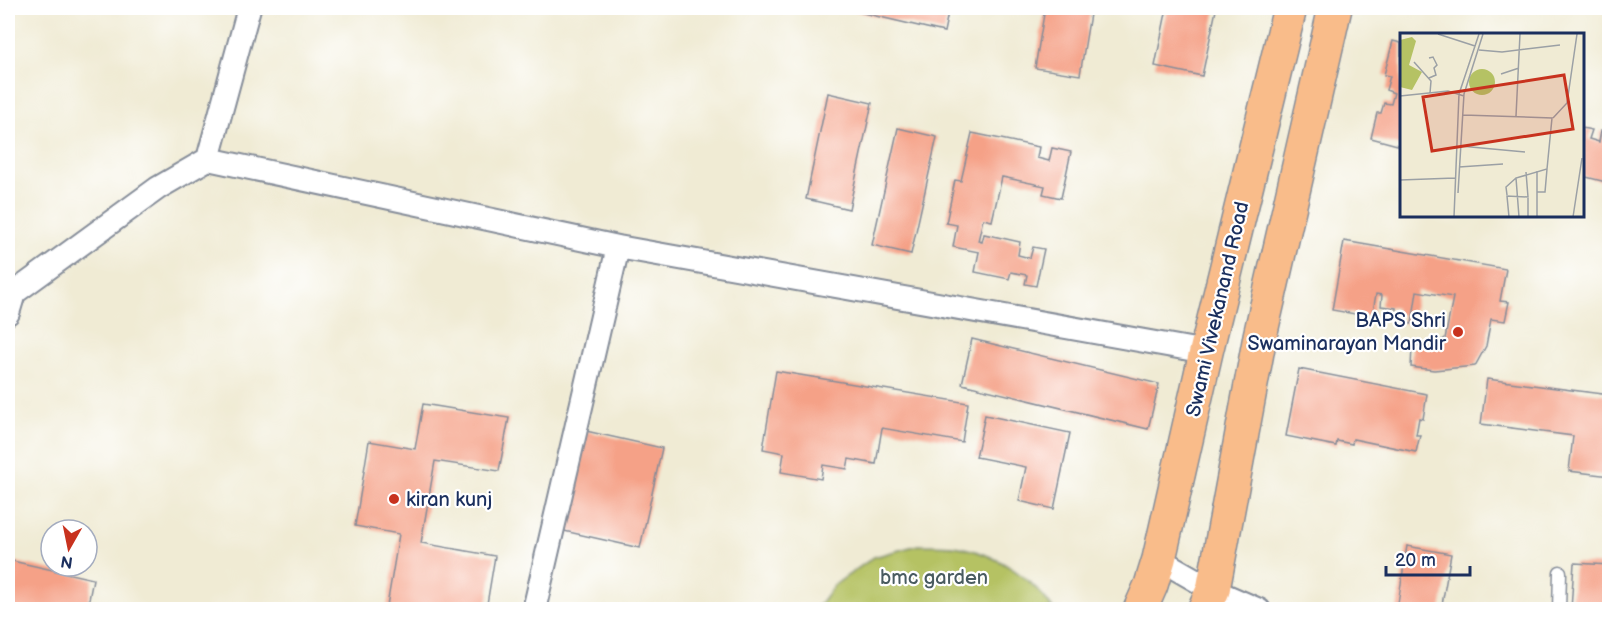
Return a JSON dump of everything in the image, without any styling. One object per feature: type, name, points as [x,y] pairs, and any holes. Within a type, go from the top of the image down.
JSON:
[{"type":"main road","name":"Swami Vivekanand Road","points":[[1140,609],[1159,559],[1206,352],[1290,8]]},
{"type":"main road","points":[[1208,600],[1260,336],[1335,8]]},
{"type":"street","points":[[208,159],[249,8]]},
{"type":"street","points":[[8,313],[14,293],[158,188],[208,159],[618,247],[1206,352]]},
{"type":"street","points":[[534,609],[618,247]]},
{"type":"street","points":[[1159,559],[1208,600],[1258,609]]},
{"type":"lane","points":[[1559,609],[1560,572]]},
{"type":"green space","name":"bmc garden","points":[[918,545],[959,547],[1003,563],[1036,588],[1053,609],[816,609],[833,586],[874,557]]},
{"type":"building","points":[[842,8],[949,8],[944,32]]},
{"type":"building","points":[[1045,8],[1091,8],[1080,75],[1035,68]]},
{"type":"building","points":[[1167,8],[1216,10],[1202,76],[1155,66]]},
{"type":"building","points":[[1393,41],[1400,43],[1400,146],[1371,138],[1377,113],[1381,113],[1384,103],[1391,104],[1394,93],[1386,90],[1390,76],[1384,75]]},
{"type":"building","points":[[828,93],[872,103],[849,209],[806,199]]},
{"type":"building","points":[[898,128],[937,137],[911,254],[872,245]]},
{"type":"building","points":[[1584,128],[1592,130],[1589,139],[1599,142],[1601,131],[1610,134],[1610,183],[1584,176]]},
{"type":"building","points":[[972,133],[1039,147],[1037,158],[1049,161],[1052,148],[1071,152],[1061,198],[1043,194],[1045,186],[1002,177],[992,221],[983,219],[978,241],[982,242],[984,234],[1020,242],[1018,255],[1030,258],[1033,247],[1044,249],[1036,286],[1025,284],[1027,275],[1011,272],[1009,279],[975,272],[979,252],[953,247],[957,225],[946,223],[955,180],[961,181]]},
{"type":"building","points":[[1344,241],[1506,269],[1500,301],[1509,302],[1505,321],[1491,319],[1486,346],[1475,366],[1434,370],[1411,367],[1412,347],[1445,339],[1453,297],[1417,291],[1412,324],[1403,323],[1404,315],[1396,314],[1396,308],[1381,306],[1382,295],[1376,294],[1372,317],[1332,310]]},
{"type":"building","points":[[972,339],[1159,384],[1148,429],[962,384]]},
{"type":"building","points":[[1299,369],[1427,394],[1423,419],[1419,418],[1416,435],[1420,435],[1416,452],[1353,439],[1352,444],[1337,441],[1336,446],[1286,436]]},
{"type":"building","points":[[776,371],[968,403],[962,442],[882,428],[876,464],[849,459],[847,469],[823,465],[821,479],[781,472],[784,453],[763,449]]},
{"type":"building","points":[[1487,379],[1610,395],[1610,476],[1569,471],[1573,436],[1481,424]]},
{"type":"building","name":"kiran kunj","points":[[423,404],[509,418],[499,471],[435,461],[421,543],[495,556],[486,610],[409,610],[387,606],[399,534],[355,526],[369,441],[415,449]]},
{"type":"building","points":[[985,415],[1070,433],[1054,509],[1019,501],[1026,467],[976,457]]},
{"type":"building","points":[[586,431],[662,448],[640,548],[564,531]]},
{"type":"building","points":[[1407,546],[1451,554],[1441,610],[1397,610]]},
{"type":"building","points":[[8,560],[39,567],[39,578],[93,579],[87,610],[23,610],[8,606]]},
{"type":"building","points":[[1574,563],[1610,565],[1610,610],[1571,610]]},
{"type":"place","name":"BAPS Shri Swaminarayan Mandir","points":[[1458,332]]},
{"type":"place","name":"kiran kunj","points":[[394,499]]}]
